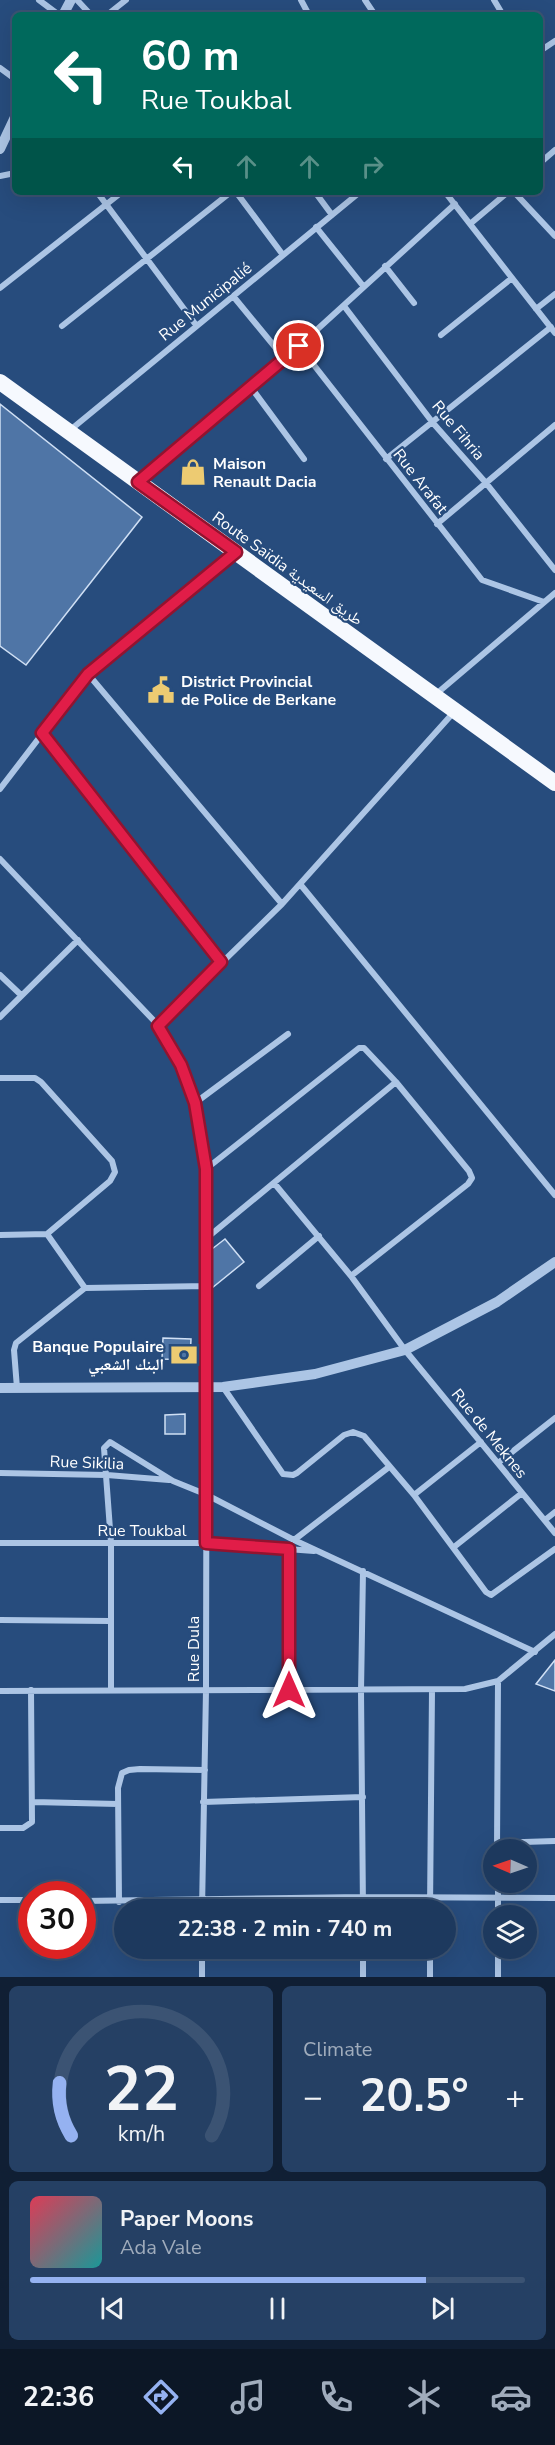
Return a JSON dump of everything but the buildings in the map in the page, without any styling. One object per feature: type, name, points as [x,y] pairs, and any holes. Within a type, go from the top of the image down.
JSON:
[{"type":"highway","name":"Route Saïdia طريق السعيدية","points":[[0,382],[555,783]]},
{"type":"street","points":[[39,0],[57,12]]},
{"type":"street","points":[[77,0],[88,12]]},
{"type":"street","points":[[111,12],[126,0]]},
{"type":"street","points":[[1,142],[12,122]]},
{"type":"street","points":[[543,161],[555,150]]},
{"type":"street","points":[[99,195],[196,325]]},
{"type":"street","points":[[0,288],[118,195]]},
{"type":"street","points":[[62,326],[227,195]]},
{"type":"street","points":[[238,195],[283,255]]},
{"type":"street","points":[[317,195],[332,215]]},
{"type":"street","name":"Rue Municipalié","points":[[69,432],[356,195]]},
{"type":"street","points":[[386,459],[553,330],[447,195]]},
{"type":"street","points":[[470,224],[504,195]]},
{"type":"street","points":[[517,195],[555,236]]},
{"type":"street","points":[[138,482],[299,346],[454,204]]},
{"type":"street","points":[[315,227],[364,287]]},
{"type":"street","points":[[385,266],[414,303]]},
{"type":"street","points":[[441,335],[512,278]]},
{"type":"street","points":[[536,309],[555,294]]},
{"type":"street","points":[[233,296],[284,358]]},
{"type":"street","name":"Rue Fihria","points":[[344,306],[433,423],[486,483],[555,570]]},
{"type":"street","name":"Rue Arafat","points":[[299,346],[482,580],[544,602]]},
{"type":"street","points":[[250,386],[304,459]]},
{"type":"street","points":[[437,525],[555,425]]},
{"type":"street","points":[[0,789],[88,674],[236,552]]},
{"type":"street","points":[[434,696],[555,593]]},
{"type":"street","points":[[88,674],[282,904]]},
{"type":"street","points":[[158,1026],[282,904],[455,711]]},
{"type":"street","points":[[42,733],[221,962]]},
{"type":"street","name":"Rue Dula","points":[[0,858],[158,1026],[181,1065],[195,1103],[206,1169],[208,1238],[205,1494],[206,1690],[202,1899]]},
{"type":"street","points":[[300,884],[555,1196]]},
{"type":"street","points":[[0,1017],[78,940]]},
{"type":"street","points":[[0,975],[21,996]]},
{"type":"street","points":[[195,1103],[288,1034]]},
{"type":"street","points":[[206,1169],[360,1048],[368,1050],[470,1171],[472,1178],[468,1184],[351,1276]]},
{"type":"street","points":[[0,1078],[35,1078],[41,1082],[112,1161],[115,1172],[110,1181],[47,1234],[0,1234]]},
{"type":"street","points":[[208,1238],[396,1082]]},
{"type":"street","name":"Rue de Meknes","points":[[274,1183],[320,1236],[405,1350],[555,1533]]},
{"type":"street","points":[[47,1234],[85,1288]]},
{"type":"street","points":[[259,1286],[320,1236]]},
{"type":"street","points":[[0,1388],[207,1388],[315,1374],[405,1350],[497,1302],[555,1262]]},
{"type":"street","points":[[16,1388],[14,1357],[16,1343],[85,1288],[207,1286]]},
{"type":"street","points":[[223,1387],[283,1474],[293,1476],[344,1435],[353,1432],[364,1436],[414,1495],[486,1592],[491,1595],[555,1549]]},
{"type":"street","points":[[498,1463],[555,1418]]},
{"type":"street","points":[[111,1690],[111,1543],[104,1448],[110,1442],[173,1481],[205,1494],[294,1540],[535,1652]]},
{"type":"street","points":[[414,1495],[481,1442]]},
{"type":"street","points":[[294,1540],[389,1467]]},
{"type":"street","name":"Rue Sikilia","points":[[0,1473],[107,1475],[173,1481]]},
{"type":"street","points":[[454,1546],[522,1492]]},
{"type":"street","points":[[544,1520],[555,1512]]},
{"type":"street","name":"Rue Toukbal","points":[[0,1543],[206,1543],[320,1551]]},
{"type":"street","points":[[289,1549],[289,1690]]},
{"type":"street","points":[[363,1571],[361,1690],[363,1898]]},
{"type":"street","points":[[0,1620],[110,1621]]},
{"type":"street","points":[[0,1690],[465,1689],[498,1681],[555,1635]]},
{"type":"street","points":[[497,1839],[498,1681]]},
{"type":"street","points":[[0,1828],[23,1828],[30,1825],[33,1802],[31,1690]]},
{"type":"street","points":[[429,1897],[432,1690]]},
{"type":"street","points":[[119,1899],[118,1788],[122,1773],[140,1769],[205,1770]]},
{"type":"street","points":[[203,1802],[363,1797]]},
{"type":"street","points":[[33,1802],[118,1804]]},
{"type":"street","points":[[537,1843],[555,1841]]},
{"type":"street","points":[[498,1893],[498,1905]]},
{"type":"street","points":[[282,1899],[555,1898]]},
{"type":"street","points":[[0,1900],[18,1900]]},
{"type":"street","points":[[96,1901],[114,1902]]},
{"type":"street","points":[[202,1959],[202,1977]]},
{"type":"street","points":[[363,1959],[363,1977]]},
{"type":"street","points":[[430,1959],[430,1977]]},
{"type":"street","points":[[498,1959],[498,1977]]},
{"type":"place","name":"Maison Renault Dacia","points":[[193,472]]},
{"type":"place","name":"District Provincial de Police de Berkane","points":[[161,690]]},
{"type":"place","name":"Banque Populaire البنك الشعبي","points":[[184,1355]]},
{"type":"route","points":[[289,1690],[289,1549],[206,1543],[208,1238],[206,1169],[195,1103],[181,1065],[158,1026],[221,962],[42,733],[88,674],[236,552],[138,482],[299,346]]}]
